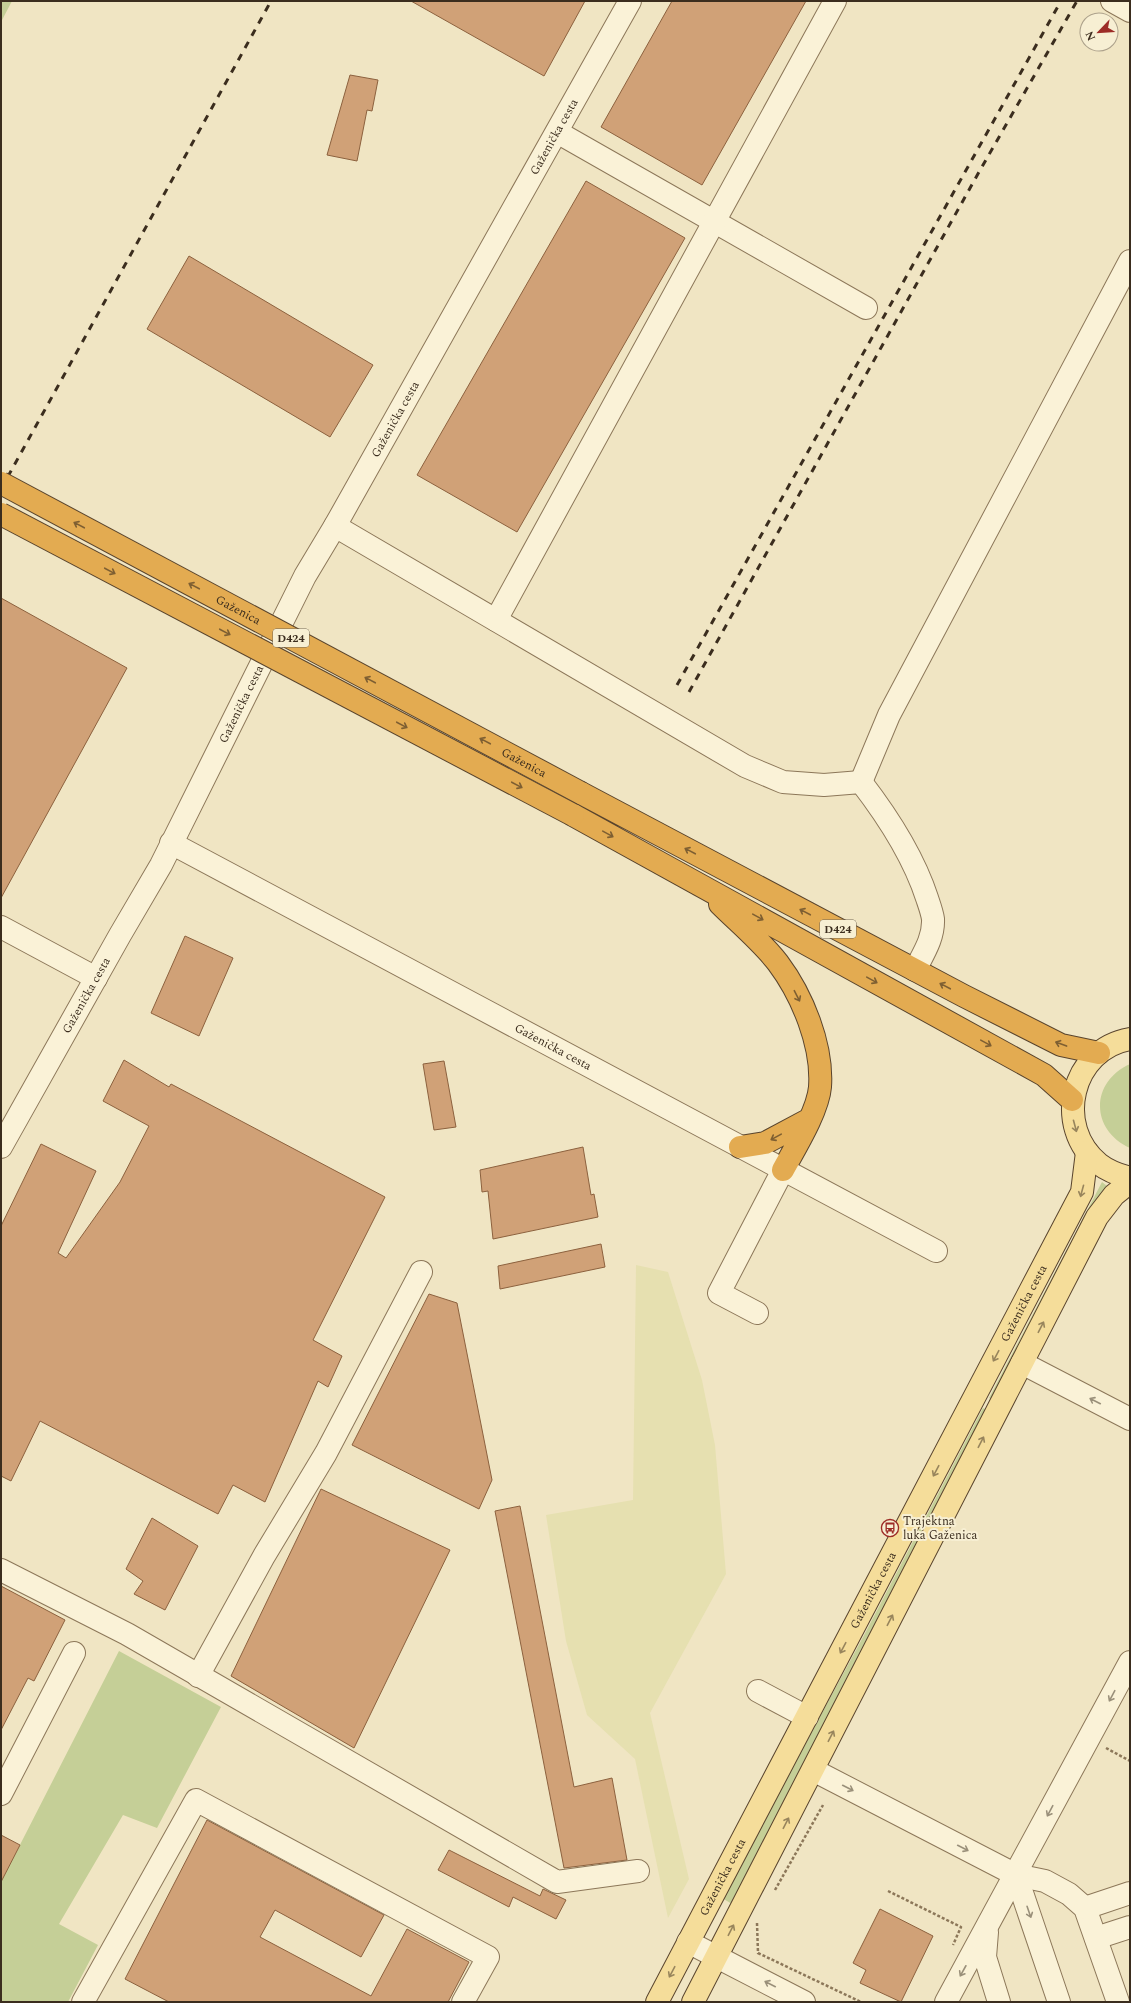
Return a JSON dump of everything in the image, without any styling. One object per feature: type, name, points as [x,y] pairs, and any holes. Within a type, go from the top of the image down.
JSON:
[{"type":"highway","name":"Gaženica","points":[[1,483],[915,970]]},
{"type":"highway","name":"Gaženica","points":[[1,514],[574,815],[703,887]]},
{"type":"highway","name":"D424","points":[[703,887],[1044,1075],[1072,1100]]},
{"type":"highway","points":[[703,887],[777,962],[797,994],[813,1030],[820,1087],[810,1119],[783,1170]]},
{"type":"highway","name":"D424","points":[[915,970],[1061,1045],[1099,1053]]},
{"type":"highway","points":[[740,1146],[765,1143],[810,1119]]},
{"type":"main road","points":[[1130,1039],[1110,1046],[1099,1053],[1086,1066],[1080,1077],[1072,1100],[1073,1118],[1077,1136],[1087,1152],[1100,1165],[1116,1174],[1130,1178]]},
{"type":"main road","name":"Gaženička cesta","points":[[656,2002],[1082,1192],[1087,1152]]},
{"type":"main road","name":"Gaženička cesta","points":[[693,2002],[717,1958],[1097,1216],[1114,1195],[1130,1182]]},
{"type":"street","name":"Gaženička cesta","points":[[1,1147],[161,865],[305,576],[335,526],[630,1]]},
{"type":"street","points":[[496,620],[835,1]]},
{"type":"street","points":[[1112,1],[1130,11]]},
{"type":"street","points":[[557,132],[714,223],[866,308]]},
{"type":"street","points":[[861,782],[889,715],[1130,261]]},
{"type":"street","points":[[335,526],[745,766],[783,782],[824,785],[861,782]]},
{"type":"street","points":[[861,782],[882,810],[904,846],[922,883],[933,918],[929,943],[915,970]]},
{"type":"street","name":"Gaženička cesta","points":[[171,843],[936,1251]]},
{"type":"street","points":[[1,927],[96,978]]},
{"type":"street","points":[[757,1313],[719,1294],[783,1170]]},
{"type":"street","points":[[198,1676],[264,1556],[326,1453],[421,1272]]},
{"type":"street","points":[[1022,1363],[1130,1419]]},
{"type":"street","points":[[1,1570],[127,1634],[557,1882],[638,1871]]},
{"type":"street","points":[[1,1794],[74,1653]]},
{"type":"street","points":[[946,2002],[1130,1662]]},
{"type":"street","points":[[758,1691],[806,1717]]},
{"type":"street","points":[[813,1770],[1016,1875],[1045,1881],[1069,1894],[1085,1908],[1118,2002]]},
{"type":"street","points":[[83,2002],[196,1800],[488,1957],[463,2002]]},
{"type":"street","points":[[1016,1875],[1059,2002]]},
{"type":"street","points":[[1085,1908],[1130,1893]]},
{"type":"street","points":[[988,1926],[985,1958],[999,2002]]},
{"type":"street","points":[[1096,1938],[1130,1927]]},
{"type":"street","points":[[688,1942],[804,2002]]},
{"type":"path","points":[[1106,1748],[1130,1761]]},
{"type":"path","points":[[773,1894],[823,1805]]},
{"type":"path","points":[[888,1891],[961,1927],[951,1948]]},
{"type":"path","points":[[757,1921],[758,1952],[861,2002]]},
{"type":"shaded area","points":[[636,1265],[668,1272],[702,1380],[715,1445],[726,1574],[650,1713],[689,1879],[668,1918],[635,1759],[587,1715],[566,1641],[546,1515],[633,1500]]},
{"type":"green space","points":[[1,1],[12,1],[1,22]]},
{"type":"green space","points":[[1130,1064],[1130,1148],[1117,1140],[1108,1130],[1102,1118],[1100,1106],[1102,1094],[1108,1082],[1117,1072]]},
{"type":"green space","points":[[1102,1182],[1107,1186],[1105,1192],[994,1401],[989,1398]]},
{"type":"green space","points":[[983,1408],[989,1411],[732,1904],[722,1898],[862,1639]]},
{"type":"green space","points":[[119,1651],[221,1707],[157,1828],[123,1815],[59,1924],[98,1945],[68,2002],[1,2002],[1,1882]]},
{"type":"building","points":[[411,1],[585,1],[544,76]]},
{"type":"building","points":[[672,1],[806,1],[702,185],[601,127]]},
{"type":"building","points":[[350,75],[378,80],[372,111],[367,110],[357,161],[327,155]]},
{"type":"building","points":[[586,181],[685,238],[517,532],[417,475]]},
{"type":"building","points":[[189,256],[373,365],[330,437],[147,329]]},
{"type":"building","points":[[1,598],[127,668],[1,898]]},
{"type":"building","points":[[185,936],[233,958],[199,1036],[151,1013]]},
{"type":"building","points":[[124,1060],[169,1087],[171,1084],[385,1197],[313,1340],[342,1356],[328,1387],[318,1381],[265,1502],[233,1485],[218,1514],[40,1421],[11,1481],[1,1476],[1,1226],[41,1144],[96,1171],[58,1253],[66,1258],[120,1182],[149,1126],[103,1101]]},
{"type":"building","points":[[444,1061],[456,1127],[434,1130],[423,1064]]},
{"type":"building","points":[[583,1147],[591,1195],[594,1194],[598,1217],[493,1239],[488,1191],[482,1192],[480,1170]]},
{"type":"building","points":[[601,1244],[605,1267],[500,1289],[498,1266]]},
{"type":"building","points":[[429,1294],[457,1303],[492,1480],[479,1509],[352,1445]]},
{"type":"building","points":[[321,1489],[450,1550],[354,1748],[231,1676]]},
{"type":"building","points":[[520,1506],[574,1787],[612,1778],[627,1860],[564,1868],[495,1511]]},
{"type":"building","points":[[152,1518],[198,1546],[165,1610],[134,1594],[143,1581],[126,1569]]},
{"type":"building","points":[[1,1586],[65,1620],[34,1681],[28,1678],[1,1730]]},
{"type":"building","points":[[207,1820],[384,1915],[361,1957],[275,1910],[260,1937],[371,1996],[407,1929],[469,1962],[448,2002],[169,2002],[125,1979]]},
{"type":"building","points":[[1,1835],[20,1845],[1,1882]]},
{"type":"building","points":[[449,1850],[540,1896],[543,1889],[566,1900],[556,1919],[513,1897],[509,1907],[438,1870]]},
{"type":"building","points":[[880,1909],[933,1936],[901,2002],[860,1983],[866,1970],[853,1963]]},
{"type":"railway","points":[[1,489],[271,1]]},
{"type":"railway","points":[[677,685],[1061,1]]},
{"type":"railway","points":[[689,692],[979,172],[1077,1]]},
{"type":"place","name":"Trajektna luka Gaženica","points":[[890,1528]]}]
